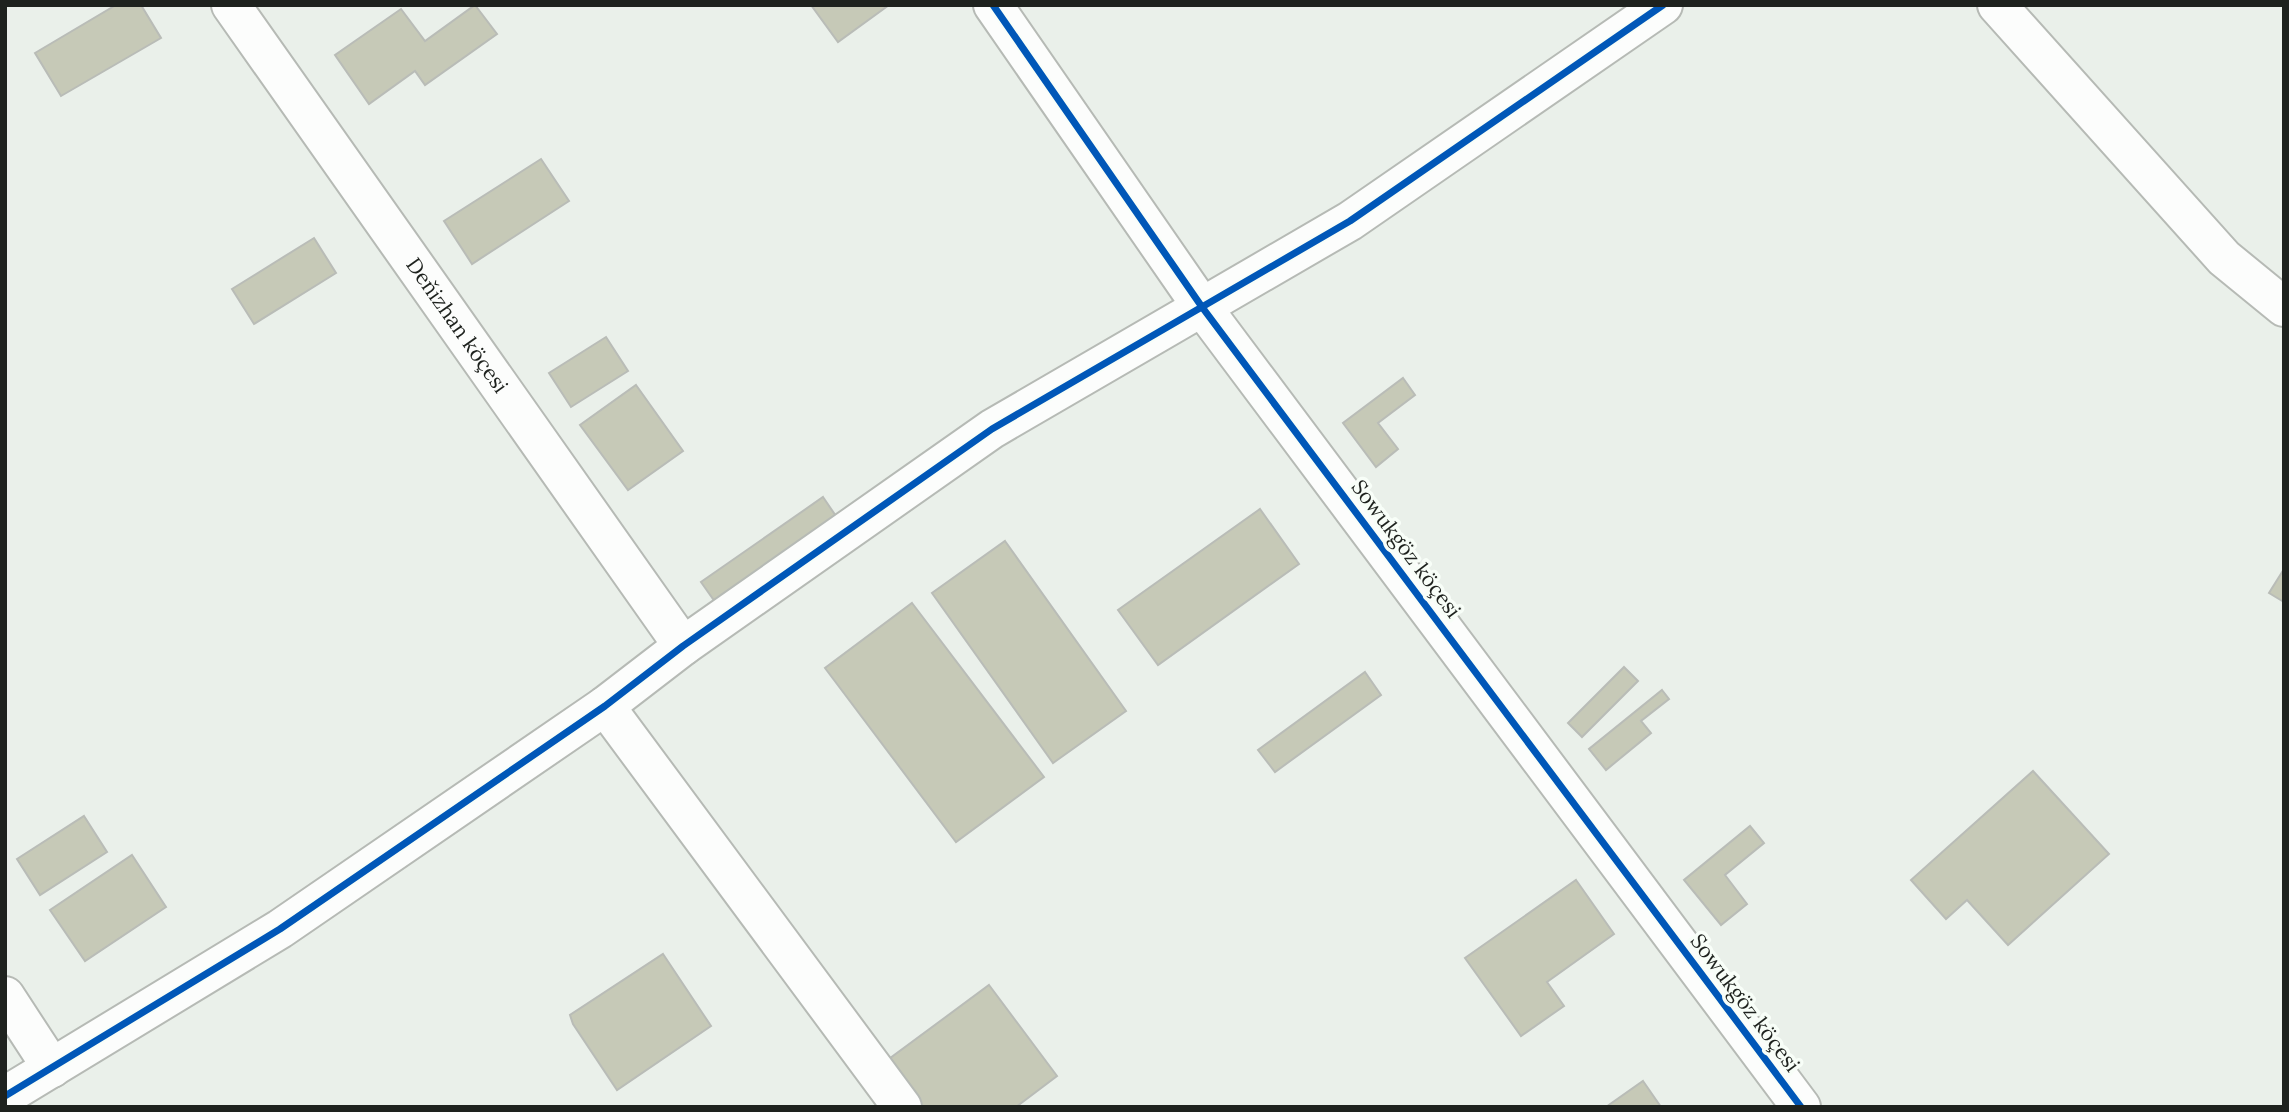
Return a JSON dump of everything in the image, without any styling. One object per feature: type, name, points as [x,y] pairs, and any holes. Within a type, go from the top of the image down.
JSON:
[{"type":"street","name":"Deňizhan köçesi","points":[[231,5],[683,646]]},
{"type":"street","name":"Sowukgöz köçesi","points":[[993,5],[1202,306],[1801,1107]]},
{"type":"street","points":[[12,1098],[52,1068],[280,929],[605,706],[683,646],[992,429],[1350,221],[1663,5]]},
{"type":"street","points":[[1997,5],[2224,258],[2284,307]]},
{"type":"street","points":[[605,706],[902,1107]]},
{"type":"street","points":[[5,996],[52,1068]]},
{"type":"building","points":[[116,5],[141,5],[161,38],[61,96],[35,53]]},
{"type":"building","points":[[475,5],[497,34],[425,85],[415,71],[369,104],[335,55],[401,9],[425,41]]},
{"type":"building","points":[[811,5],[889,5],[838,42]]},
{"type":"building","points":[[541,159],[569,201],[472,264],[444,221]]},
{"type":"building","points":[[314,238],[336,273],[254,324],[232,289]]},
{"type":"building","points":[[606,337],[628,371],[571,407],[549,373]]},
{"type":"building","points":[[1403,378],[1415,395],[1378,423],[1398,449],[1376,467],[1343,423]]},
{"type":"building","points":[[636,385],[683,451],[628,490],[580,425]]},
{"type":"building","points":[[823,497],[840,522],[718,606],[701,582]]},
{"type":"building","points":[[1260,509],[1299,564],[1158,665],[1118,610]]},
{"type":"building","points":[[1005,541],[1126,711],[1053,763],[932,593]]},
{"type":"building","points":[[2284,569],[2284,602],[2269,593]]},
{"type":"building","points":[[912,603],[1044,777],[956,842],[825,668]]},
{"type":"building","points":[[1624,667],[1638,681],[1582,737],[1568,723]]},
{"type":"building","points":[[1365,672],[1381,695],[1275,772],[1258,750]]},
{"type":"building","points":[[1662,690],[1669,699],[1641,721],[1651,733],[1606,770],[1589,749]]},
{"type":"building","points":[[2033,771],[2109,854],[2008,945],[1967,900],[1946,919],[1911,880]]},
{"type":"building","points":[[84,816],[107,852],[40,895],[17,859]]},
{"type":"building","points":[[1750,826],[1764,843],[1725,875],[1747,904],[1721,925],[1684,880]]},
{"type":"building","points":[[132,855],[166,907],[85,961],[50,910]]},
{"type":"building","points":[[1576,880],[1614,934],[1547,982],[1564,1006],[1521,1036],[1465,958]]},
{"type":"building","points":[[663,954],[711,1026],[617,1090],[573,1024],[570,1015]]},
{"type":"building","points":[[989,985],[1057,1076],[1016,1107],[902,1107],[874,1070]]},
{"type":"building","points":[[1643,1081],[1661,1107],[1606,1107]]},
{"type":"cycle path","points":[[993,5],[1202,307],[1801,1107]]},
{"type":"cycle path","points":[[5,1096],[280,929],[605,706],[683,646],[992,429],[1350,221],[1663,5]]}]
